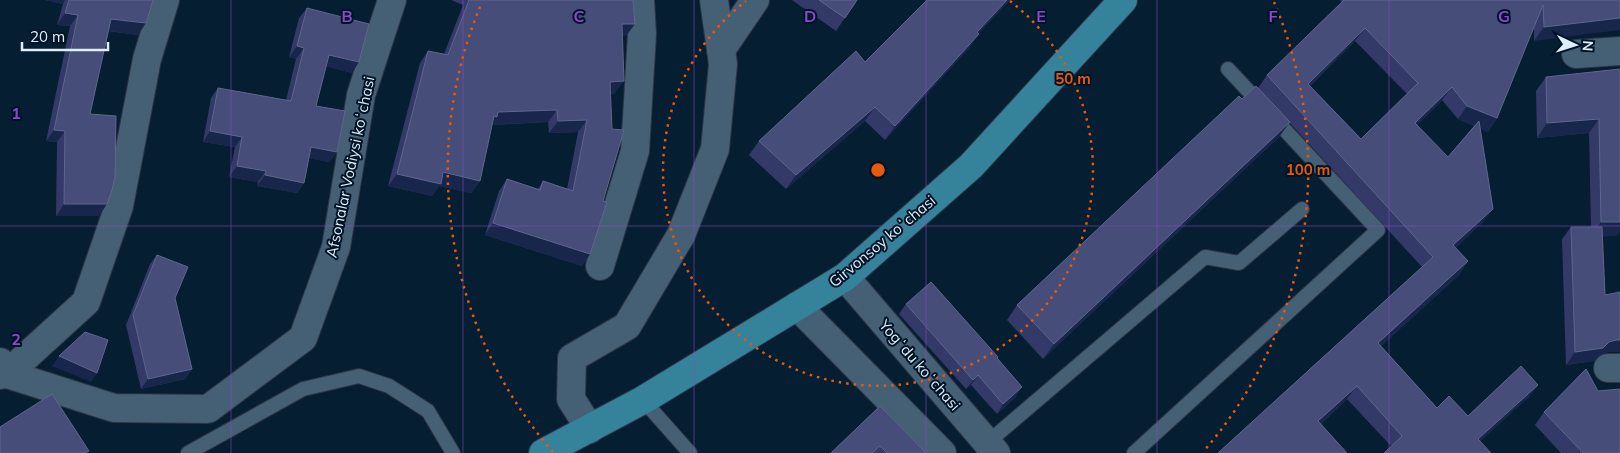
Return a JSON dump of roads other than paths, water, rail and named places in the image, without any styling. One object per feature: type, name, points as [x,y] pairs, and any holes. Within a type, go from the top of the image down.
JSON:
[{"type":"main road","name":"Girvonsoy koʻchasi","points":[[542,453],[643,400],[845,277],[971,166],[1122,0]]},
{"type":"street","name":"Afsonalar Vodiysi koʻchasi","points":[[2,370],[86,302],[119,206],[147,59],[165,0]]},
{"type":"street","name":"Afsonalar Vodiysi koʻchasi","points":[[2,370],[114,408],[208,409],[303,338],[336,248],[361,95],[392,0]]},
{"type":"street","points":[[600,266],[635,151],[642,34],[640,0]]},
{"type":"street","points":[[590,429],[571,399],[572,358],[627,326],[681,235],[715,149],[723,64],[714,0]]},
{"type":"street","points":[[721,50],[755,0]]},
{"type":"street","points":[[1576,54],[1620,51]]},
{"type":"street","name":"Yogʻdu koʻchasi","points":[[845,277],[992,448]]},
{"type":"street","points":[[797,306],[942,453]]},
{"type":"lane","points":[[1134,453],[1378,230],[1228,69]]},
{"type":"lane","points":[[992,448],[1205,257],[1239,263],[1302,209]]},
{"type":"lane","points":[[188,453],[303,389],[359,376],[389,386],[428,411],[453,453]]},
{"type":"lane","points":[[643,400],[690,453]]}]
